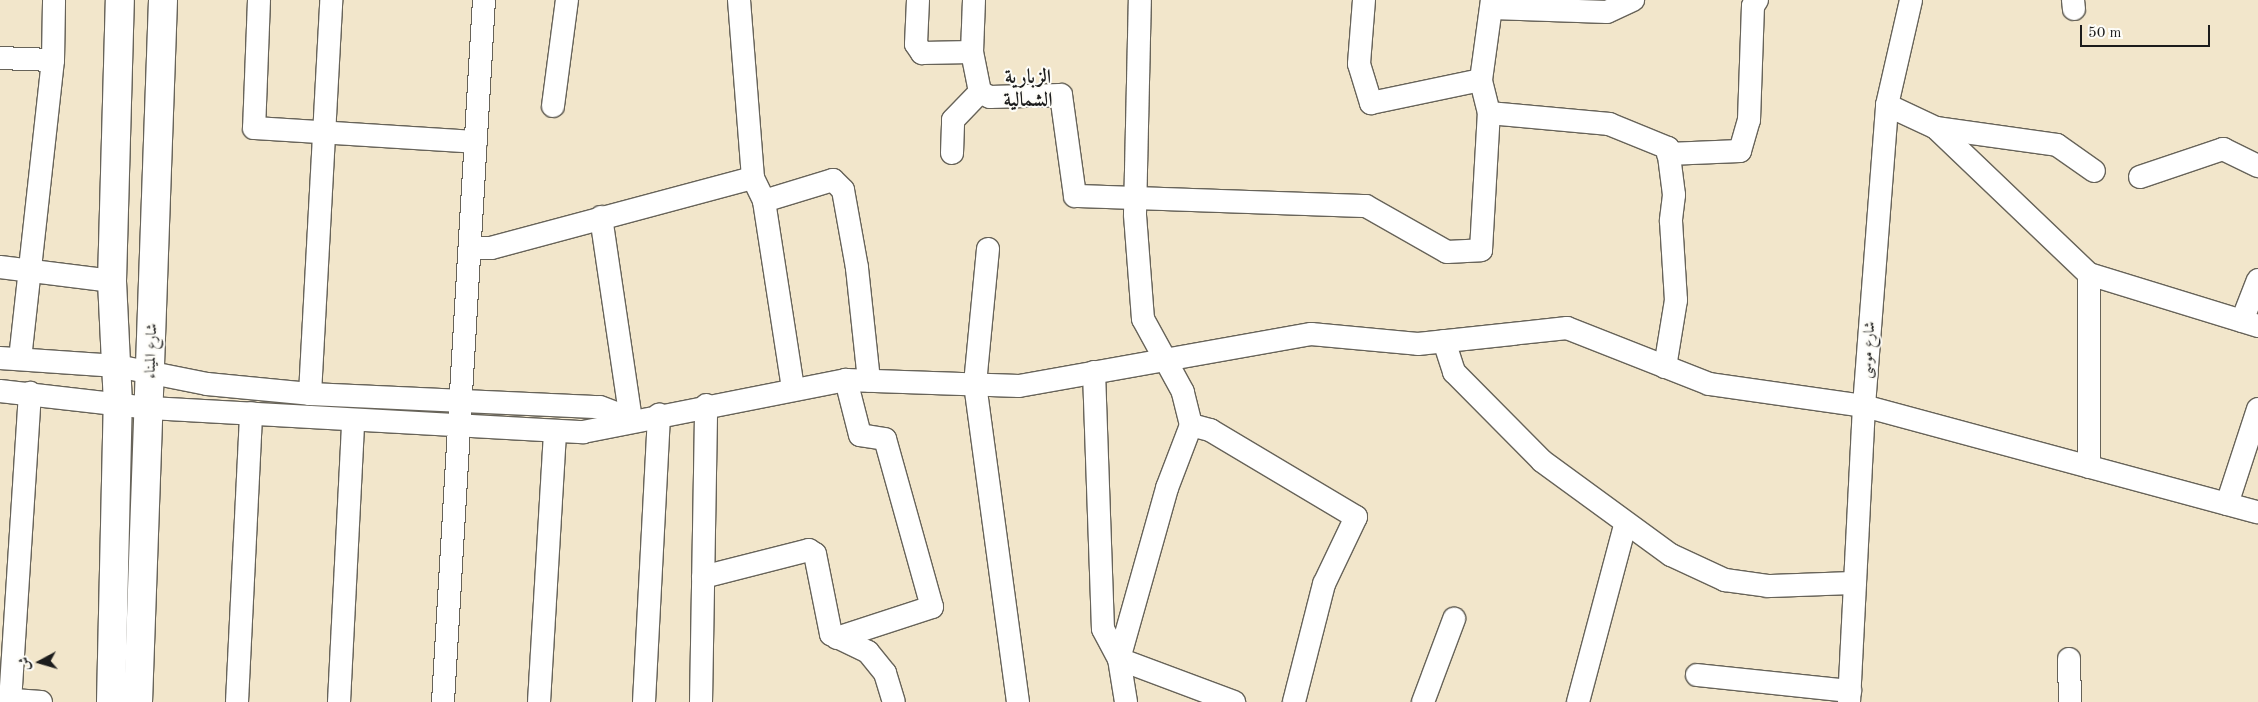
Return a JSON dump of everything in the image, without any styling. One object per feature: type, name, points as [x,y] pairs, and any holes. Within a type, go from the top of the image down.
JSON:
[{"type":"highway","points":[[112,702],[118,404],[112,281],[120,0]]},
{"type":"highway","name":"شارع الميناء","points":[[138,702],[152,373],[163,0]]},
{"type":"street","points":[[54,0],[53,60],[32,272],[10,358],[117,366],[152,373],[310,394],[600,407],[631,419]]},
{"type":"street","points":[[259,0],[254,128],[321,134],[476,142]]},
{"type":"street","points":[[310,394],[321,134],[332,0]]},
{"type":"street","points":[[443,702],[464,402],[484,0]]},
{"type":"street","points":[[553,106],[567,0]]},
{"type":"street","points":[[739,0],[753,178],[764,201],[793,388]]},
{"type":"street","points":[[918,0],[916,44],[922,52],[972,52]]},
{"type":"street","points":[[974,0],[972,52],[980,92]]},
{"type":"street","points":[[1118,659],[1167,488],[1191,425],[1183,392],[1143,319],[1136,198],[1140,0]]},
{"type":"street","points":[[1364,0],[1360,64],[1371,103],[1482,80]]},
{"type":"street","points":[[980,92],[990,97],[1056,92],[1061,95],[1075,196],[1366,206],[1447,252],[1481,250],[1489,113],[1482,80],[1492,4],[1607,12],[1633,0]]},
{"type":"street","points":[[1668,154],[1740,151],[1749,120],[1753,6],[1757,0]]},
{"type":"street","name":"شارع موسى","points":[[1850,696],[1864,406],[1887,106],[1911,0]]},
{"type":"street","points":[[0,58],[53,60]]},
{"type":"street","points":[[952,153],[953,120],[980,92]]},
{"type":"street","points":[[1887,106],[1936,128],[2057,145],[2094,172]]},
{"type":"street","points":[[1489,113],[1609,124],[1668,148],[1674,195],[1671,221],[1676,300],[1665,367]]},
{"type":"street","points":[[1936,128],[2089,274],[2250,323],[2258,280]]},
{"type":"street","points":[[2140,177],[2223,149],[2258,166]]},
{"type":"street","points":[[471,248],[491,248],[601,217],[753,178]]},
{"type":"street","points":[[764,201],[833,180],[843,190],[869,380]]},
{"type":"street","points":[[601,217],[631,419]]},
{"type":"street","points":[[988,248],[975,384],[1018,702]]},
{"type":"street","points":[[0,267],[112,281]]},
{"type":"street","points":[[2089,274],[2090,467]]},
{"type":"street","points":[[0,391],[150,408],[461,428],[555,432],[610,430],[631,419],[793,388],[846,380],[1019,386],[1311,334],[1418,344],[1567,328],[1709,384],[1864,406],[2258,512]]},
{"type":"street","points":[[1444,341],[1454,372],[1542,461],[1625,525],[1671,555],[1725,580],[1768,586],[1855,583]]},
{"type":"street","points":[[1094,372],[1103,629],[1118,659],[1126,702]]},
{"type":"street","points":[[837,638],[932,608],[885,439],[860,435],[846,380]]},
{"type":"street","points":[[30,393],[7,700],[41,702]]},
{"type":"street","points":[[701,702],[706,405]]},
{"type":"street","points":[[2227,504],[2258,409]]},
{"type":"street","points":[[237,702],[251,413]]},
{"type":"street","points":[[644,702],[659,414]]},
{"type":"street","points":[[339,702],[353,421]]},
{"type":"street","points":[[1191,425],[1210,430],[1356,517],[1324,584],[1294,702]]},
{"type":"street","points":[[539,702],[555,432]]},
{"type":"street","points":[[1578,702],[1625,525]]},
{"type":"street","points":[[703,577],[809,550],[816,554],[831,634],[868,652],[885,673],[894,702]]},
{"type":"street","points":[[1423,702],[1454,619]]},
{"type":"street","points":[[1118,659],[1234,702]]},
{"type":"street","points":[[2069,659],[2070,702]]},
{"type":"street","points":[[1697,675],[1850,696]]},
{"type":"district","name":"الزبارية الشمالية","points":[[1028,90]]}]
